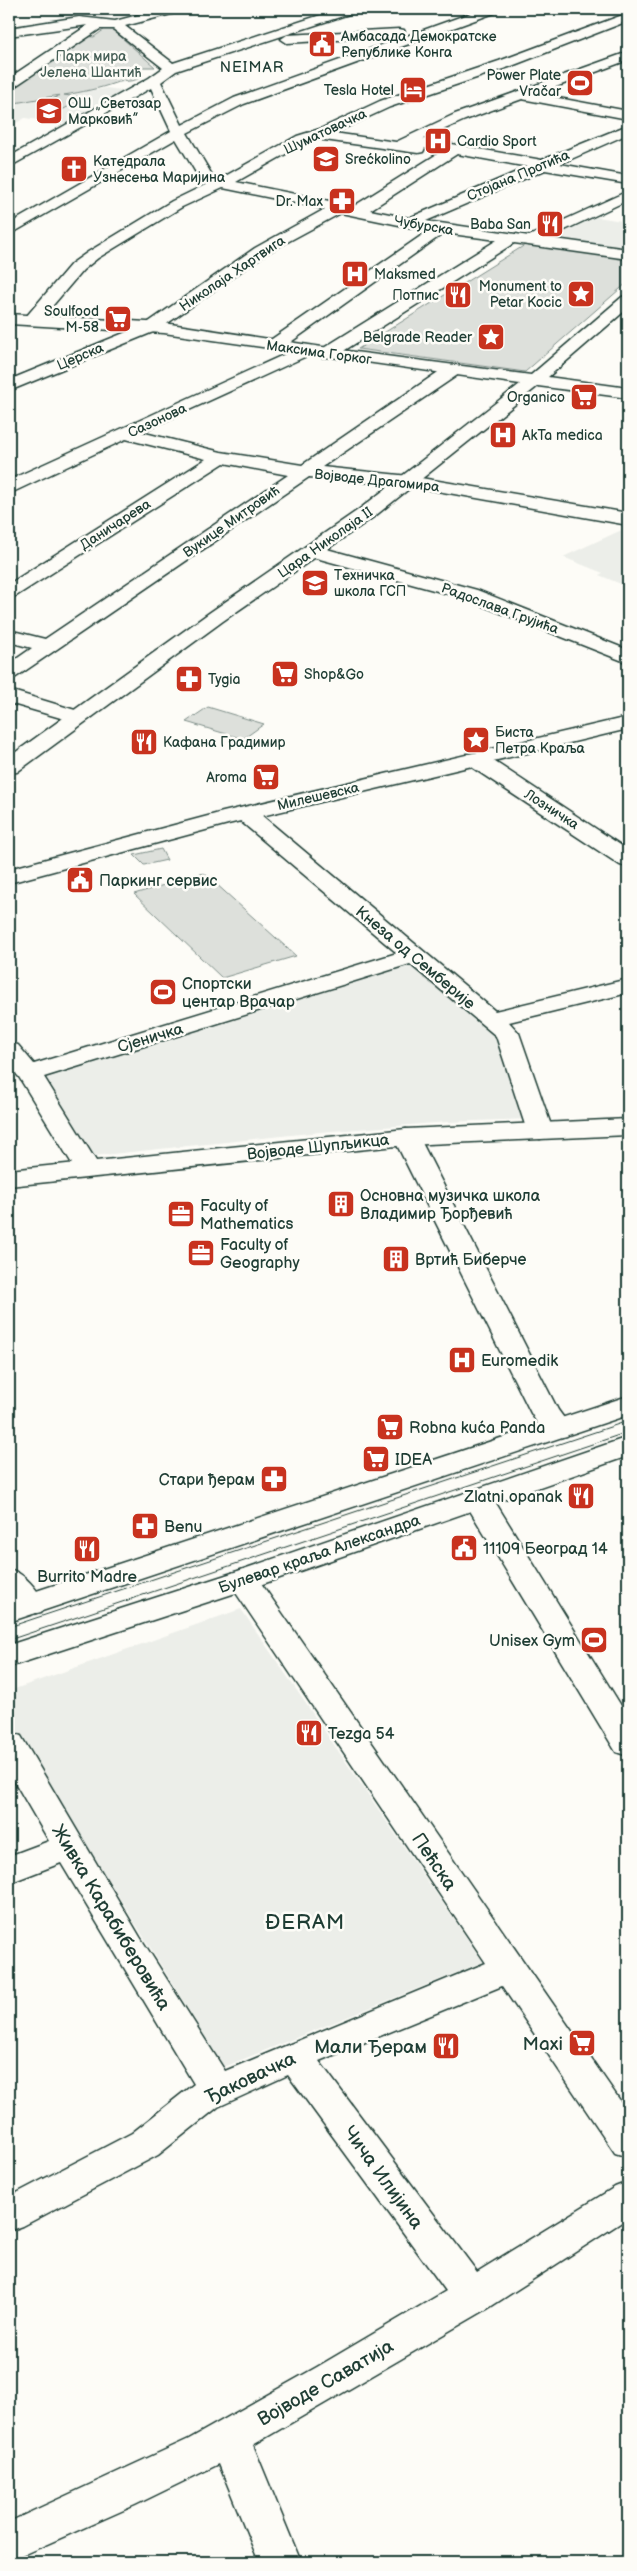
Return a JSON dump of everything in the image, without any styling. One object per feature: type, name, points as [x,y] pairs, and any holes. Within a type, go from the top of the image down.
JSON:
[{"type":"street","points":[[9,84],[98,24],[115,9]]},
{"type":"street","points":[[9,32],[80,22],[115,25],[175,9]]},
{"type":"street","points":[[9,163],[154,81],[171,68],[351,9]]},
{"type":"street","points":[[9,230],[179,132],[239,101],[493,9]]},
{"type":"street","name":"Шуматовачка","points":[[31,321],[85,260],[166,210],[222,184],[302,139],[318,134],[385,104],[504,64],[628,17]]},
{"type":"street","points":[[115,25],[171,68]]},
{"type":"street","points":[[248,42],[397,33],[418,35]]},
{"type":"street","points":[[404,143],[460,117],[628,56]]},
{"type":"street","points":[[154,81],[179,132],[206,178],[222,184]]},
{"type":"street","points":[[522,95],[628,115]]},
{"type":"street","name":"Стојана Протића","points":[[409,222],[628,129]]},
{"type":"street","points":[[318,134],[404,143],[628,180]]},
{"type":"street","points":[[356,212],[451,152]]},
{"type":"street","name":"Чубурска","points":[[222,184],[440,229],[628,254]]},
{"type":"street","points":[[530,241],[628,195]]},
{"type":"street","name":"Николаја Хартвига","points":[[152,327],[260,251],[339,208]]},
{"type":"street","points":[[275,345],[440,229]]},
{"type":"street","points":[[328,353],[511,238]]},
{"type":"street","name":"Цара Николаја II","points":[[9,767],[409,481],[535,380],[628,300]]},
{"type":"street","name":"Максима Горког","points":[[9,319],[152,327],[304,350],[628,393]]},
{"type":"street","name":"Церска","points":[[9,386],[152,327]]},
{"type":"street","name":"Сазонова","points":[[9,487],[304,350]]},
{"type":"street","name":"Вукице Митровић","points":[[9,673],[453,370]]},
{"type":"street","name":"Војводе Драгомира","points":[[126,434],[221,457],[302,472],[409,481],[628,519]]},
{"type":"street","name":"Даничарева","points":[[9,592],[221,457]]},
{"type":"street","name":"Радослава Грујића","points":[[312,551],[470,594],[628,657]]},
{"type":"street","points":[[9,636],[48,646]]},
{"type":"street","points":[[9,696],[78,717]]},
{"type":"street","name":"Милешевска","points":[[9,876],[246,814],[628,723]]},
{"type":"street","name":"Лозничка","points":[[475,759],[628,860]]},
{"type":"street","name":"Кнеза од Семберије","points":[[246,814],[507,1033],[540,1131]]},
{"type":"street","name":"Сјеничка","points":[[29,1074],[415,955]]},
{"type":"street","points":[[491,1019],[628,986]]},
{"type":"street","points":[[9,1050],[29,1074],[88,1170]]},
{"type":"street","name":"Војводе Шупљикца","points":[[9,1178],[406,1137],[628,1127]]},
{"type":"street","points":[[406,1137],[545,1413],[557,1429]]},
{"type":"street","points":[[9,1579],[19,1608],[628,1406]]},
{"type":"street","name":"Булевар краља Александра","points":[[9,1656],[243,1580],[628,1446]]},
{"type":"street","points":[[478,1499],[628,1744]]},
{"type":"street","name":"Пећска","points":[[243,1580],[628,2142]]},
{"type":"street","name":"Живка Карабиберовића","points":[[9,1744],[217,2090]]},
{"type":"street","points":[[9,1870],[70,1846]]},
{"type":"street","name":"Ђаковачка","points":[[9,2214],[145,2144],[165,2130],[198,2100],[217,2090],[294,2056],[508,1969]]},
{"type":"street","name":"Чича Илијина","points":[[294,2056],[473,2297]]},
{"type":"street","name":"Војводе Саватија","points":[[9,2542],[148,2480],[229,2438],[473,2297],[628,2198]]},
{"type":"street","points":[[229,2438],[280,2562]]},
{"type":"shaded area","name":"ОШ „Светозар Марковић”","points":[[107,88],[125,91],[67,124],[25,118],[9,127],[9,104]]},
{"type":"shaded area","points":[[597,217],[628,222],[628,250],[555,241],[553,237]]},
{"type":"shaded area","points":[[628,527],[628,587],[599,575],[603,573],[563,557]]},
{"type":"shaded area","points":[[411,962],[497,1036],[529,1119],[447,1122],[320,1132],[93,1156],[42,1077]]},
{"type":"shaded area","points":[[241,1609],[483,1962],[224,2067],[9,1719],[9,1691]]},
{"type":"green space","name":"Парк мира Јелена Шантић","points":[[105,29],[113,30],[155,67],[137,67],[126,75],[141,77],[135,80],[118,82],[96,89],[64,95],[84,98],[62,110],[40,106],[60,95],[9,104],[9,88],[83,36],[94,37]]},
{"type":"green space","points":[[525,245],[628,258],[628,282],[525,372],[358,349]]},
{"type":"green space","points":[[208,707],[264,724],[243,739],[186,722]]},
{"type":"green space","points":[[161,849],[167,860],[144,865],[134,855]]},
{"type":"green space","points":[[204,873],[296,956],[222,978],[134,894]]},
{"type":"tram line","points":[[9,1627],[628,1421]]},
{"type":"tram line","points":[[9,1640],[628,1432]]},
{"type":"place","name":"Амбасада Демократске Републике Конга","points":[[322,44]]},
{"type":"place","name":"Power Plate Vračar","points":[[580,83]]},
{"type":"place","name":"Tesla Hotel","points":[[413,90]]},
{"type":"place","name":"ОШ „Светозар Марковић”","points":[[49,111]]},
{"type":"place","name":"Cardio Sport","points":[[438,141]]},
{"type":"place","name":"Srećkolino","points":[[326,159]]},
{"type":"place","name":"Катедрала Узнесења Маријина","points":[[74,169]]},
{"type":"place","name":"Dr. Max","points":[[342,201]]},
{"type":"place","name":"Baba San","points":[[550,224]]},
{"type":"place","name":"Maksmed","points":[[355,274]]},
{"type":"place","name":"Monument to Petar Kocic","points":[[581,294]]},
{"type":"place","name":"Потпис","points":[[458,295]]},
{"type":"place","name":"Soulfood M-58","points":[[118,319]]},
{"type":"place","name":"Belgrade Reader","points":[[491,337]]},
{"type":"place","name":"Organico","points":[[584,397]]},
{"type":"place","name":"AkTa medica","points":[[503,435]]},
{"type":"place","name":"Техничка школа ГСП","points":[[315,583]]},
{"type":"place","name":"Shop&Go","points":[[285,674]]},
{"type":"place","name":"Tygia","points":[[189,679]]},
{"type":"place","name":"Биста Петра Краља","points":[[476,740]]},
{"type":"place","name":"Кафана Градимир","points":[[144,742]]},
{"type":"place","name":"Aroma","points":[[266,777]]},
{"type":"place","name":"Паркинг сервис","points":[[80,880]]},
{"type":"place","name":"Спортски центар Врачар","points":[[163,992]]},
{"type":"place","name":"Основна музичка школа Владимир Ђорђевић","points":[[341,1204]]},
{"type":"place","name":"Faculty of Mathematics","points":[[181,1214]]},
{"type":"place","name":"Faculty of Geography","points":[[201,1253]]},
{"type":"place","name":"Вртић Биберче","points":[[396,1259]]},
{"type":"place","name":"Euromedik","points":[[462,1360]]},
{"type":"place","name":"Robna kuća Panda","points":[[390,1427]]},
{"type":"place","name":"IDEA","points":[[376,1459]]},
{"type":"place","name":"Стари ђерам","points":[[274,1479]]},
{"type":"place","name":"Zlatni opanak","points":[[581,1496]]},
{"type":"place","name":"Benu","points":[[145,1526]]},
{"type":"place","name":"11109 Београд 14","points":[[464,1548]]},
{"type":"place","name":"Burrito Madre","points":[[87,1549]]},
{"type":"place","name":"Unisex Gym","points":[[594,1640]]},
{"type":"place","name":"Tezga 54","points":[[309,1733]]},
{"type":"place","name":"Maxi","points":[[582,2043]]},
{"type":"place","name":"Мали Ђерам","points":[[446,2046]]},
{"type":"district","name":"NEIMAR","points":[[252,67]]},
{"type":"district","name":"ĐERAM","points":[[305,1922]]}]
